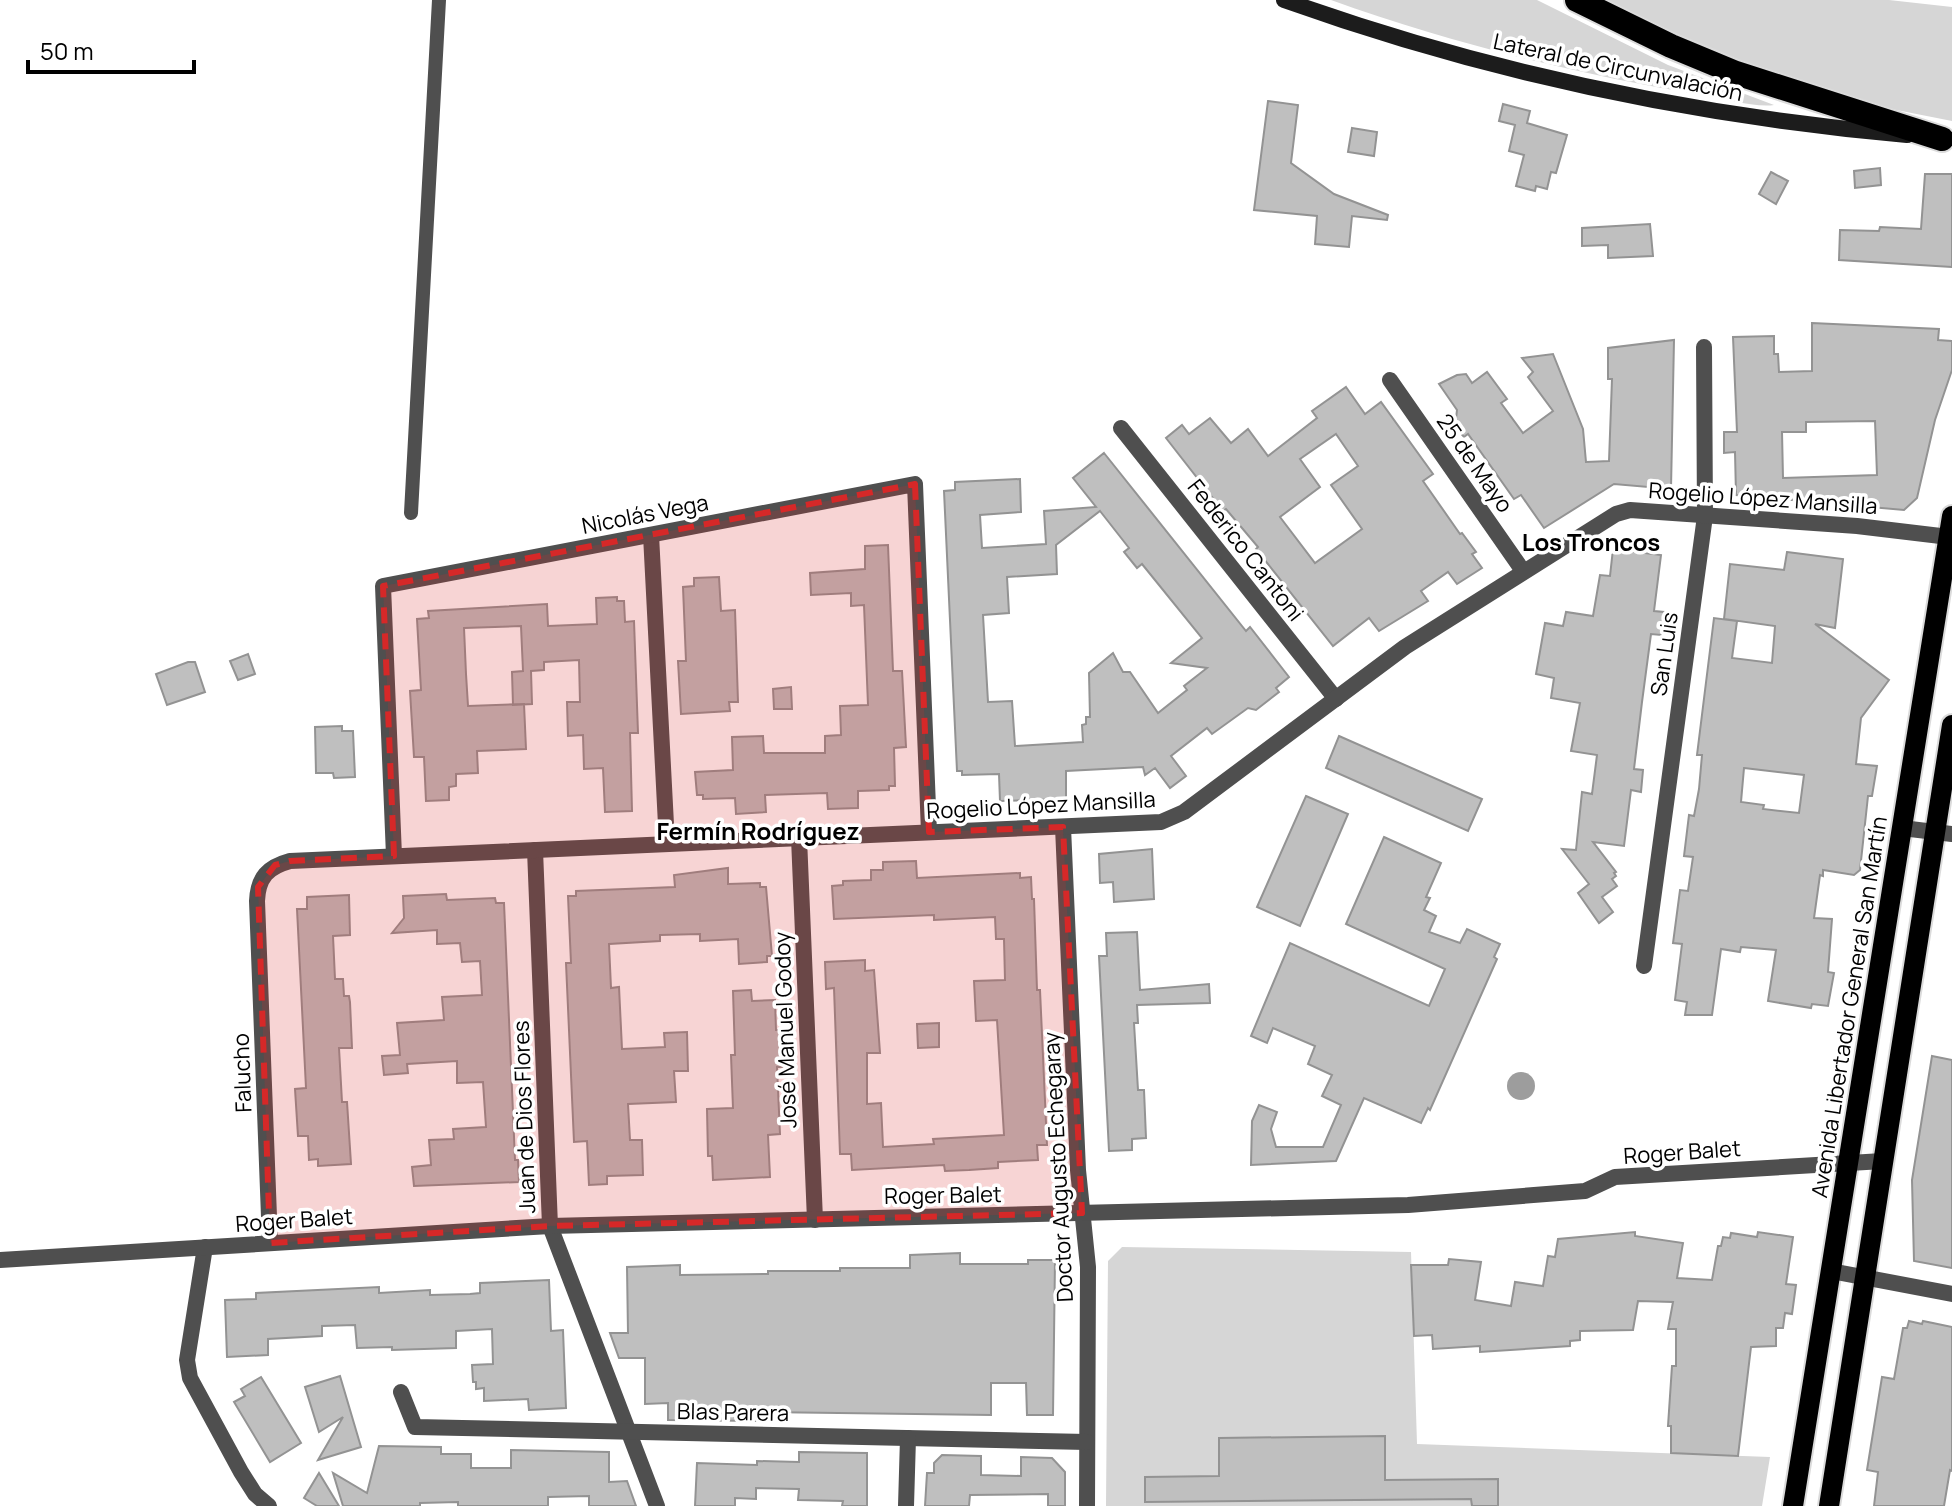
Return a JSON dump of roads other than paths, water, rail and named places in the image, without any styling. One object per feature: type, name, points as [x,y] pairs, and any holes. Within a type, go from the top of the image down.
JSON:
[{"type":"highway","points":[[1577,0],[1715,65],[1790,92],[1947,140]]},
{"type":"main road","name":"Avenida Libertador General San Martín","points":[[1793,1506],[1950,526]]},
{"type":"main road","points":[[1829,1506],[1883,1161],[1944,833],[1952,725]]},
{"type":"street","name":"Lateral de Circunvalación","points":[[1284,0],[1454,54],[1583,87],[1752,117],[1947,140]]},
{"type":"street","name":"San Luis","points":[[1644,966],[1705,516],[1704,347]]},
{"type":"street","name":"25 de Mayo","points":[[1390,380],[1523,571]]},
{"type":"street","name":"Federico Cantoni","points":[[1121,428],[1336,699]]},
{"type":"street","name":"Nicolás Vega","points":[[394,856],[383,586],[915,484],[929,832]]},
{"type":"street","name":"Rogelio López Mansilla","points":[[257,901],[262,876],[275,865],[290,861],[1161,822],[1178,816],[1405,647],[1606,518],[1625,511],[1857,526],[1950,526]]},
{"type":"street","points":[[651,535],[667,844]]},
{"type":"street","name":"Doctor Augusto Echegaray","points":[[1063,827],[1082,1213],[1088,1267],[1087,1506]]},
{"type":"street","points":[[1902,828],[1944,833]]},
{"type":"street","name":"José Manuel Godoy","points":[[799,838],[815,1220]]},
{"type":"street","name":"Juan de Dios Flores","points":[[535,850],[550,1226],[657,1506]]},
{"type":"street","name":"Falucho","points":[[257,901],[270,1243]]},
{"type":"street","name":"Roger Balet","points":[[0,1260],[550,1226],[1408,1205],[1585,1191],[1615,1177],[1883,1161]]},
{"type":"street","points":[[205,1247],[187,1360],[190,1378],[241,1472],[255,1494],[269,1506]]},
{"type":"street","points":[[1831,1271],[1952,1294]]},
{"type":"street","name":"Blas Parera","points":[[401,1392],[415,1427],[1087,1442]]},
{"type":"street","points":[[906,1506],[908,1438]]},
{"type":"lane","points":[[411,513],[439,0]]},
{"type":"district","name":"Los Troncos","points":[[1591,541]]},
{"type":"district","name":"Fermín Rodríguez","points":[[758,830]]}]
